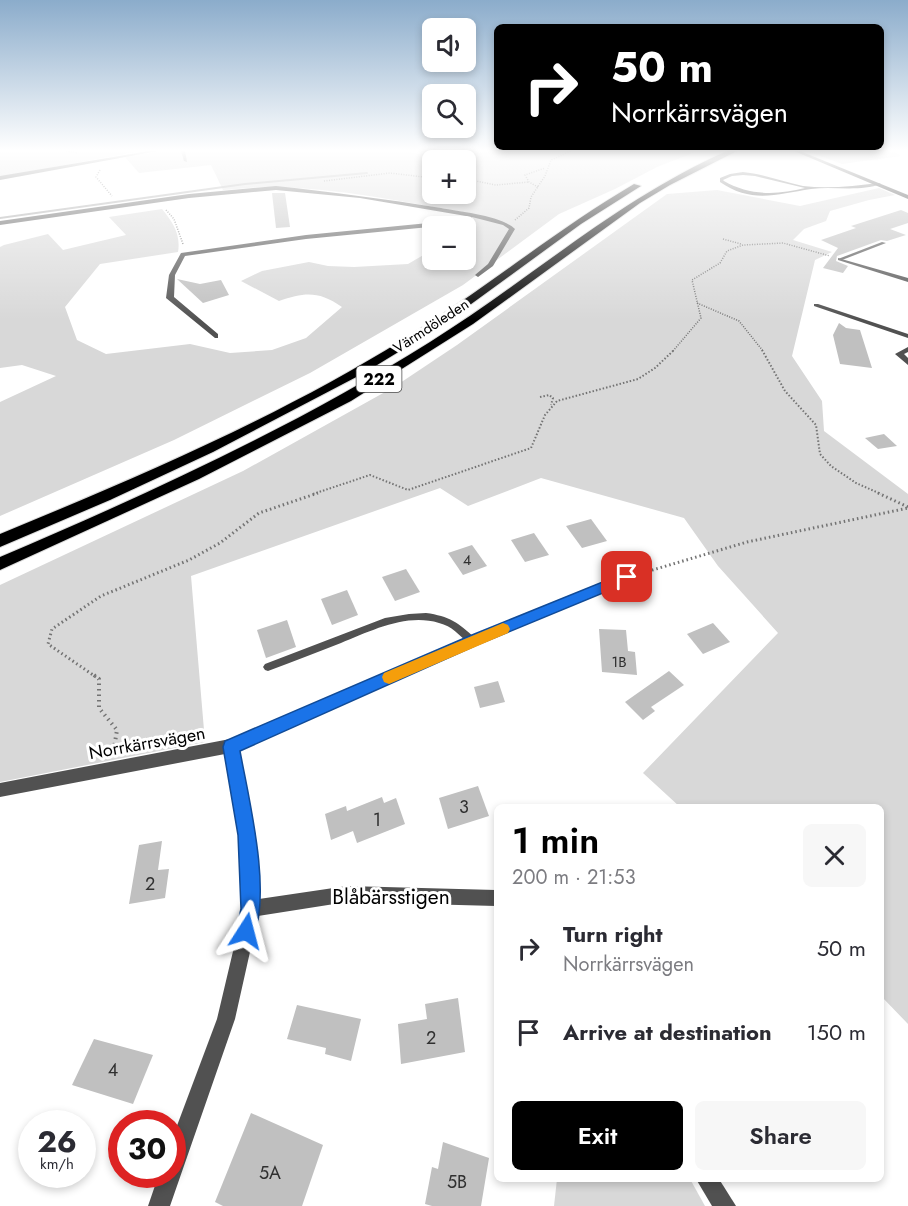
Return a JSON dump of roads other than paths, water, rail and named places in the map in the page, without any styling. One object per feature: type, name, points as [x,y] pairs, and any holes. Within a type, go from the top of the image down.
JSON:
[{"type":"highway","name":"Värmdöleden","points":[[0,541],[183,460],[357,371],[409,341],[486,290],[601,207]]},
{"type":"highway","name":"Värmdöleden","points":[[0,564],[80,530],[251,449],[327,409],[392,371],[493,306],[624,207]]},
{"type":"street","points":[[0,223],[107,207]]},
{"type":"street","points":[[420,207],[464,216]]},
{"type":"street","points":[[476,218],[511,227],[511,231],[491,265],[478,275]]},
{"type":"street","points":[[215,336],[170,298],[172,275],[183,254],[306,237],[422,226]]},
{"type":"street","points":[[840,259],[908,280]]},
{"type":"street","points":[[908,348],[899,354],[908,363]]},
{"type":"street","name":"Norrkärrsvägen","points":[[0,790],[231,747],[472,641],[627,577]]},
{"type":"street","points":[[186,1129],[226,1019],[251,909],[247,835],[231,747]]},
{"type":"street","name":"Blåbärsstigen","points":[[251,909],[347,894],[494,898]]},
{"type":"street","points":[[708,1182],[725,1206]]},
{"type":"street","points":[[159,1206],[165,1188]]},
{"type":"lane","points":[[840,259],[884,243]]},
{"type":"lane","points":[[816,305],[908,336]]},
{"type":"lane","points":[[268,668],[385,622],[404,617],[436,619],[452,623],[472,641]]},
{"type":"waterway","points":[[0,218],[77,207]]}]
